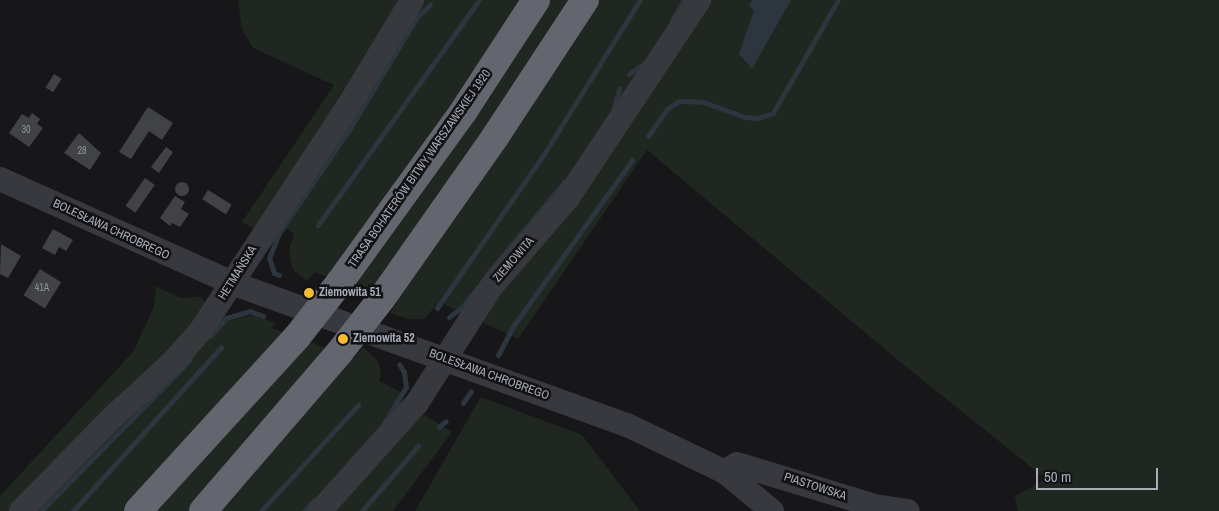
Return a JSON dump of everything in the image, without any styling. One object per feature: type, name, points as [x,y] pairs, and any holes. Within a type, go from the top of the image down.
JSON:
[{"type":"highway","name":"TRASA BOHATERÓW BITWY WARSZAWSKIEJ 1920","points":[[138,511],[297,337],[340,282],[463,112],[536,0]]},
{"type":"highway","points":[[203,511],[339,353],[382,298],[495,137],[585,0]]},
{"type":"street","name":"HETMAŃSKA","points":[[21,511],[186,348],[232,283],[352,100],[412,0]]},
{"type":"street","name":"ZIEMOWITA","points":[[320,511],[403,421],[446,360],[491,286],[568,199],[699,0]]},
{"type":"street","name":"BOLESŁAWA CHROBREGO","points":[[0,180],[232,283],[627,425],[725,472],[772,511]]},
{"type":"street","name":"PIASTOWSKA","points":[[725,472],[737,464],[874,506],[908,511]]},
{"type":"shaded area","points":[[238,0],[1219,0],[1219,511],[1018,511],[1015,496],[1046,479],[905,366],[647,150],[518,339],[439,302],[424,319],[409,319],[390,313],[397,303],[314,272],[307,281],[293,270],[289,250],[294,234],[287,229],[277,242],[242,222],[334,85],[253,48],[242,29]]},
{"type":"shaded area","points":[[752,0],[791,0],[752,69],[739,54],[754,10],[749,6]]},
{"type":"shaded area","points":[[156,286],[180,298],[200,297],[227,321],[254,315],[276,323],[272,328],[354,358],[363,347],[378,361],[381,372],[379,381],[400,392],[401,401],[452,432],[393,511],[0,511],[0,496],[133,352],[153,309]]},
{"type":"shaded area","points":[[481,397],[582,435],[640,511],[415,511]]},
{"type":"building","points":[[54,74],[62,79],[53,92],[46,88]]},
{"type":"building","points":[[148,107],[173,123],[162,140],[149,131],[131,159],[119,152]]},
{"type":"building","points":[[32,113],[40,119],[37,124],[43,128],[29,147],[9,133],[22,114],[29,118]]},
{"type":"building","points":[[79,133],[101,153],[90,170],[64,153]]},
{"type":"building","points":[[166,147],[173,152],[159,173],[151,167]]},
{"type":"building","points":[[145,178],[155,185],[135,213],[125,206]]},
{"type":"building","points":[[179,182],[185,182],[189,189],[185,196],[179,196],[175,192],[175,186]]},
{"type":"building","points":[[208,190],[232,205],[226,214],[202,199]]},
{"type":"building","points":[[175,196],[185,202],[181,209],[189,214],[180,227],[172,223],[170,226],[160,218]]},
{"type":"building","points":[[53,229],[73,240],[66,251],[59,247],[55,255],[42,248]]},
{"type":"building","points":[[1,244],[21,256],[8,278],[0,274]]},
{"type":"building","points":[[40,269],[61,282],[45,309],[24,295]]},
{"type":"waterway","points":[[318,225],[479,0]]},
{"type":"waterway","points":[[437,308],[544,154],[640,0]]},
{"type":"waterway","points":[[672,20],[684,0]]},
{"type":"waterway","points":[[648,136],[667,109],[679,101],[703,102],[745,117],[757,118],[773,113],[838,0]]},
{"type":"waterway","points":[[279,275],[274,273],[269,258],[280,231],[349,130],[417,17],[430,5]]},
{"type":"waterway","points":[[629,74],[645,63]]},
{"type":"waterway","points":[[614,107],[619,89]]},
{"type":"waterway","points":[[498,355],[514,325],[632,160]]},
{"type":"waterway","points":[[487,274],[565,181]]},
{"type":"waterway","points":[[449,317],[463,306],[478,287]]},
{"type":"waterway","points":[[210,336],[226,318],[250,311],[263,316]]},
{"type":"waterway","points":[[73,511],[221,347]]},
{"type":"waterway","points":[[41,511],[190,360]]},
{"type":"waterway","points":[[384,423],[406,387],[404,372],[399,364]]},
{"type":"waterway","points":[[463,403],[471,391]]},
{"type":"waterway","points":[[261,511],[358,405]]},
{"type":"waterway","points":[[439,427],[446,421]]},
{"type":"waterway","points":[[362,511],[418,446]]},
{"type":"waterway","points":[[304,511],[314,500]]},
{"type":"place","name":"Ziemowita 51","points":[[309,293]]},
{"type":"place","name":"Ziemowita 52","points":[[343,339]]}]
